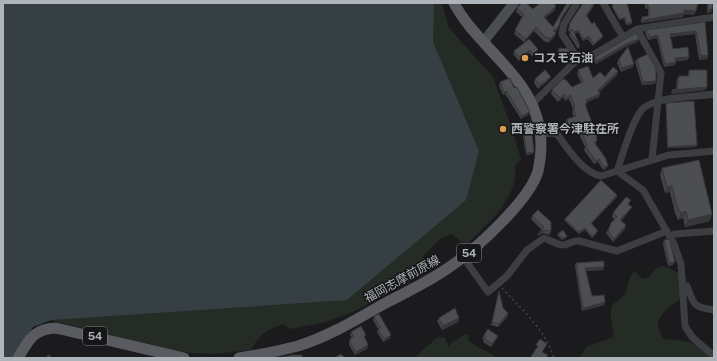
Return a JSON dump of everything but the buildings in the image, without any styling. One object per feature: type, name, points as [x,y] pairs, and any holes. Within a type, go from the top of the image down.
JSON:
[{"type":"main road","name":"福岡志摩前原線","points":[[239,358],[299,346],[323,336],[438,274],[481,243],[503,220],[532,184],[538,171],[540,134],[538,118],[532,104],[510,71],[484,41],[469,28],[454,3]]},
{"type":"main road","name":"54","points":[[18,358],[34,334],[41,330],[56,328],[181,358]]},
{"type":"street","points":[[484,41],[514,3]]},
{"type":"street","points":[[578,3],[564,24],[562,34],[578,59],[584,60],[637,29],[714,17]]},
{"type":"street","points":[[603,3],[623,37]]},
{"type":"street","points":[[637,29],[661,73],[652,159]]},
{"type":"street","points":[[532,104],[578,59]]},
{"type":"street","points":[[617,171],[635,120],[644,107],[659,100],[714,94]]},
{"type":"street","points":[[540,134],[554,133],[558,135],[572,156],[594,175],[601,176],[669,155],[695,154],[714,151]]},
{"type":"street","points":[[617,171],[644,190],[668,233],[679,254],[683,286],[685,326],[692,337],[714,356]]},
{"type":"street","points":[[463,257],[488,292],[511,272],[527,250],[544,238],[565,246],[573,240],[617,251],[668,233],[675,234],[714,231]]},
{"type":"street","points":[[683,286],[687,286],[694,305],[699,308],[714,310]]},
{"type":"path","points":[[498,284],[540,328],[550,344],[554,358]]},
{"type":"shaded area","points":[[3,3],[434,3],[433,42],[479,151],[466,200],[347,300],[51,320],[33,327],[12,358],[3,358]]},
{"type":"shaded area","points":[[186,3],[442,3],[449,28],[493,77],[512,129],[521,159],[515,166],[515,178],[507,200],[492,219],[466,245],[451,234],[440,239],[423,256],[426,273],[355,311],[326,322],[290,329],[283,324],[272,328],[260,336],[251,350],[215,354],[192,353],[164,349],[51,320],[33,327]]},
{"type":"shaded area","points":[[663,266],[685,275],[687,281],[683,293],[678,300],[660,317],[658,325],[661,334],[664,339],[686,341],[695,344],[712,358],[580,358],[586,347],[614,337],[611,309],[626,292],[632,274],[635,271],[642,279],[648,278],[656,268]]},
{"type":"shaded area","points":[[466,334],[469,335],[468,339],[471,342],[489,352],[496,358],[414,358],[438,337],[445,338],[449,347],[451,343]]},
{"type":"place","name":"コスモ石油","points":[[525,58]]},
{"type":"place","name":"西警察署今津駐在所","points":[[503,129]]}]
